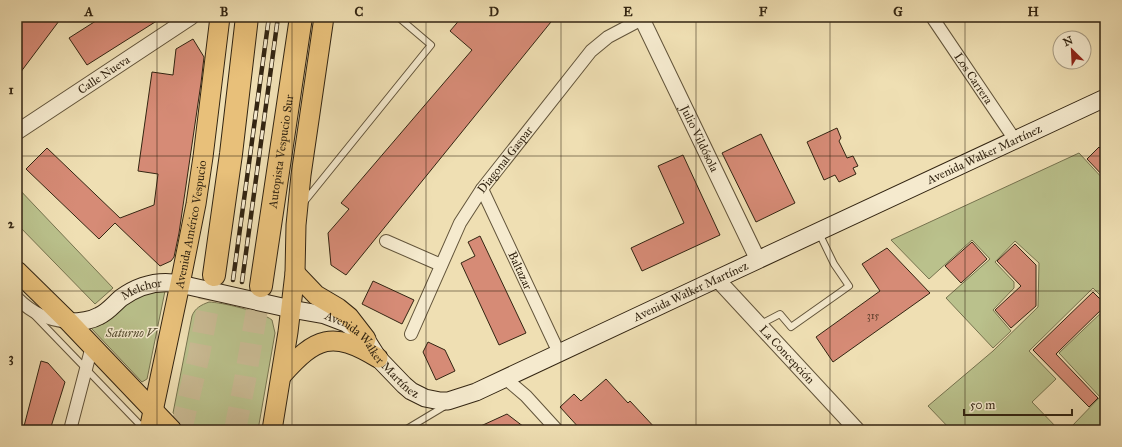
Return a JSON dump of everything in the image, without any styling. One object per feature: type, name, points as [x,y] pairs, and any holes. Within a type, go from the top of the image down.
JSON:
[{"type":"highway","points":[[214,275],[248,17]]},
{"type":"highway","name":"Autopista Vespucio Sur","points":[[261,286],[302,17]]},
{"type":"main road","name":"Avenida Américo Vespucio","points":[[149,430],[189,243],[203,157],[220,17]]},
{"type":"main road","points":[[272,430],[282,375],[291,309],[295,274],[301,175],[324,17]]},
{"type":"main road","name":"Avenida Walker Martínez","points":[[291,309],[320,314],[336,319],[354,328],[366,339],[378,358],[404,385],[418,395],[440,401],[456,399],[476,392],[1105,98]]},
{"type":"main road","points":[[17,271],[69,322],[172,430]]},
{"type":"main road","points":[[295,274],[314,293],[338,308],[349,317],[366,339]]},
{"type":"main road","name":"Melchor","points":[[69,322],[86,321],[100,316],[130,292],[143,286],[171,282],[291,309]]},
{"type":"main road","points":[[282,375],[296,359],[307,350],[319,343],[327,341],[336,341],[355,346],[378,358]]},
{"type":"street","name":"Calle Nueva","points":[[17,132],[191,17]]},
{"type":"street","name":"Los Carrera","points":[[932,17],[1015,140]]},
{"type":"street","name":"Diagonal Gaspar","points":[[411,334],[460,223],[482,189],[591,51],[608,37],[642,18]]},
{"type":"street","name":"Julio Vildósola","points":[[642,18],[758,260]]},
{"type":"street","name":"Baltazar","points":[[482,189],[559,353]]},
{"type":"street","points":[[386,242],[441,265]]},
{"type":"street","name":"La Concepción","points":[[716,279],[857,430]]},
{"type":"street","points":[[21,302],[36,314],[47,318],[69,322]]},
{"type":"street","points":[[70,430],[92,346]]},
{"type":"street","points":[[505,378],[526,396],[557,430]]},
{"type":"lane","points":[[298,209],[431,45],[398,17]]},
{"type":"lane","points":[[759,325],[780,314],[791,327],[849,286],[834,264],[818,231]]},
{"type":"lane","points":[[21,302],[145,430]]},
{"type":"lane","points":[[406,430],[456,399]]},
{"type":"green space","points":[[1079,153],[1105,181],[1105,300],[1093,288],[1029,351],[1056,379],[1032,402],[1059,430],[951,430],[928,406],[993,351],[1038,307],[1039,263],[1015,241],[995,262],[1014,282],[1014,288],[993,310],[1011,331],[993,348],[946,298],[990,259],[972,240],[929,279],[891,240]]},
{"type":"green space","points":[[17,187],[113,288],[95,304],[17,224]]},
{"type":"green space","name":"Saturno V","points":[[163,290],[165,291],[147,379],[142,382],[91,328],[101,324],[132,298]]},
{"type":"green space","points":[[209,302],[241,308],[260,314],[272,320],[275,333],[258,430],[191,430],[173,413],[192,316],[199,307]]},
{"type":"green space","points":[[1105,309],[1105,430],[1076,430],[1072,426],[1100,397],[1059,353]]},
{"type":"building","points":[[17,17],[62,17],[17,77]]},
{"type":"building","points":[[102,17],[163,17],[87,65],[69,38]]},
{"type":"building","points":[[462,17],[555,17],[346,275],[331,265],[328,233],[349,209],[341,203],[472,50],[450,31]]},
{"type":"building","points":[[193,39],[204,57],[201,83],[179,233],[174,257],[171,261],[160,266],[115,223],[99,239],[26,169],[47,148],[120,218],[154,205],[158,174],[138,171],[152,72],[173,75],[176,49]]},
{"type":"building","points":[[837,128],[841,138],[839,141],[847,158],[853,156],[858,166],[853,168],[856,174],[839,182],[835,175],[824,180],[807,142]]},
{"type":"building","points":[[761,134],[795,203],[756,222],[722,153]]},
{"type":"building","points":[[1099,147],[1105,153],[1105,178],[1087,159]]},
{"type":"building","points":[[683,155],[720,235],[642,271],[631,248],[684,223],[658,166]]},
{"type":"building","points":[[480,236],[526,333],[499,345],[461,263],[475,256],[468,242]]},
{"type":"building","points":[[972,242],[987,259],[961,283],[945,266]]},
{"type":"building","points":[[1015,244],[1036,265],[1036,306],[1011,328],[995,310],[1021,286],[997,261]]},
{"type":"building","points":[[887,248],[930,293],[833,362],[816,337],[880,291],[862,264]]},
{"type":"building","points":[[373,281],[414,300],[402,324],[362,304]]},
{"type":"building","points":[[1093,292],[1105,304],[1105,306],[1056,354],[1098,398],[1089,407],[1033,350]]},
{"type":"building","points":[[428,342],[445,350],[455,371],[436,380],[423,352]]},
{"type":"building","points":[[41,361],[48,363],[65,382],[50,430],[23,430]]},
{"type":"building","points":[[606,379],[628,403],[630,401],[657,430],[581,430],[560,407],[574,394],[581,401]]},
{"type":"building","points":[[507,414],[528,430],[472,430]]},
{"type":"tunnel","points":[[181,430],[199,355],[214,275]]},
{"type":"tunnel","points":[[235,430],[261,286]]},
{"type":"railway","points":[[233,280],[269,17]]},
{"type":"railway","points":[[242,282],[278,17]]}]
